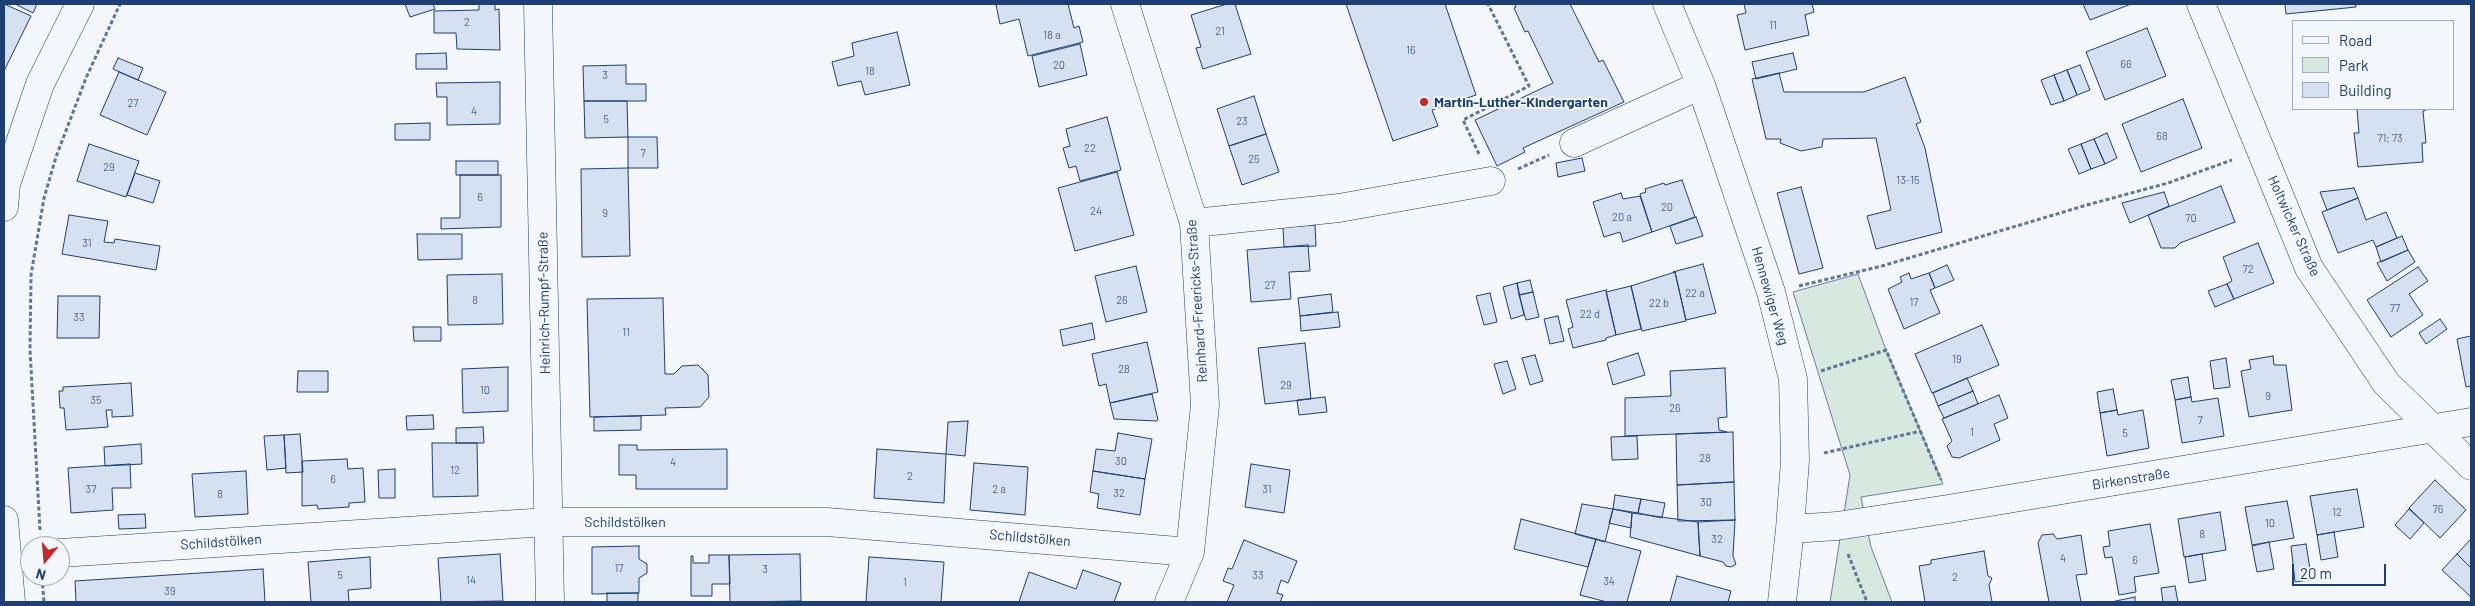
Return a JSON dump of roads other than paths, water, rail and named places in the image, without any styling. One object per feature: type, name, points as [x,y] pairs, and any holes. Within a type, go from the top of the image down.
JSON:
[{"type":"street","points":[[4,191],[40,84],[80,4]]},
{"type":"street","name":"Heinrich-Rumpf-Straße","points":[[538,4],[550,602]]},
{"type":"street","name":"Reinhard-Freericks-Straße","points":[[1125,4],[1194,223],[1205,405],[1190,552],[1169,602]]},
{"type":"street","name":"Hennewiger Weg","points":[[1668,4],[1701,85],[1771,292],[1793,379],[1794,460],[1790,529],[1782,602]]},
{"type":"street","name":"Holtwicker Straße","points":[[2201,4],[2309,268],[2386,383],[2471,466]]},
{"type":"street","points":[[1574,144],[1701,85]]},
{"type":"street","points":[[1194,223],[1338,208],[1491,181]]},
{"type":"street","name":"Birkenstraße","points":[[1790,529],[1837,526],[1948,509],[2471,422]]},
{"type":"street","points":[[4,520],[20,540]]},
{"type":"street","name":"Schildstölken","points":[[70,548],[548,522],[827,522],[1190,552]]},
{"type":"street","points":[[11,602],[20,574]]},
{"type":"place","name":"Martin-Luther-Kindergarten","points":[[1424,102]]}]
